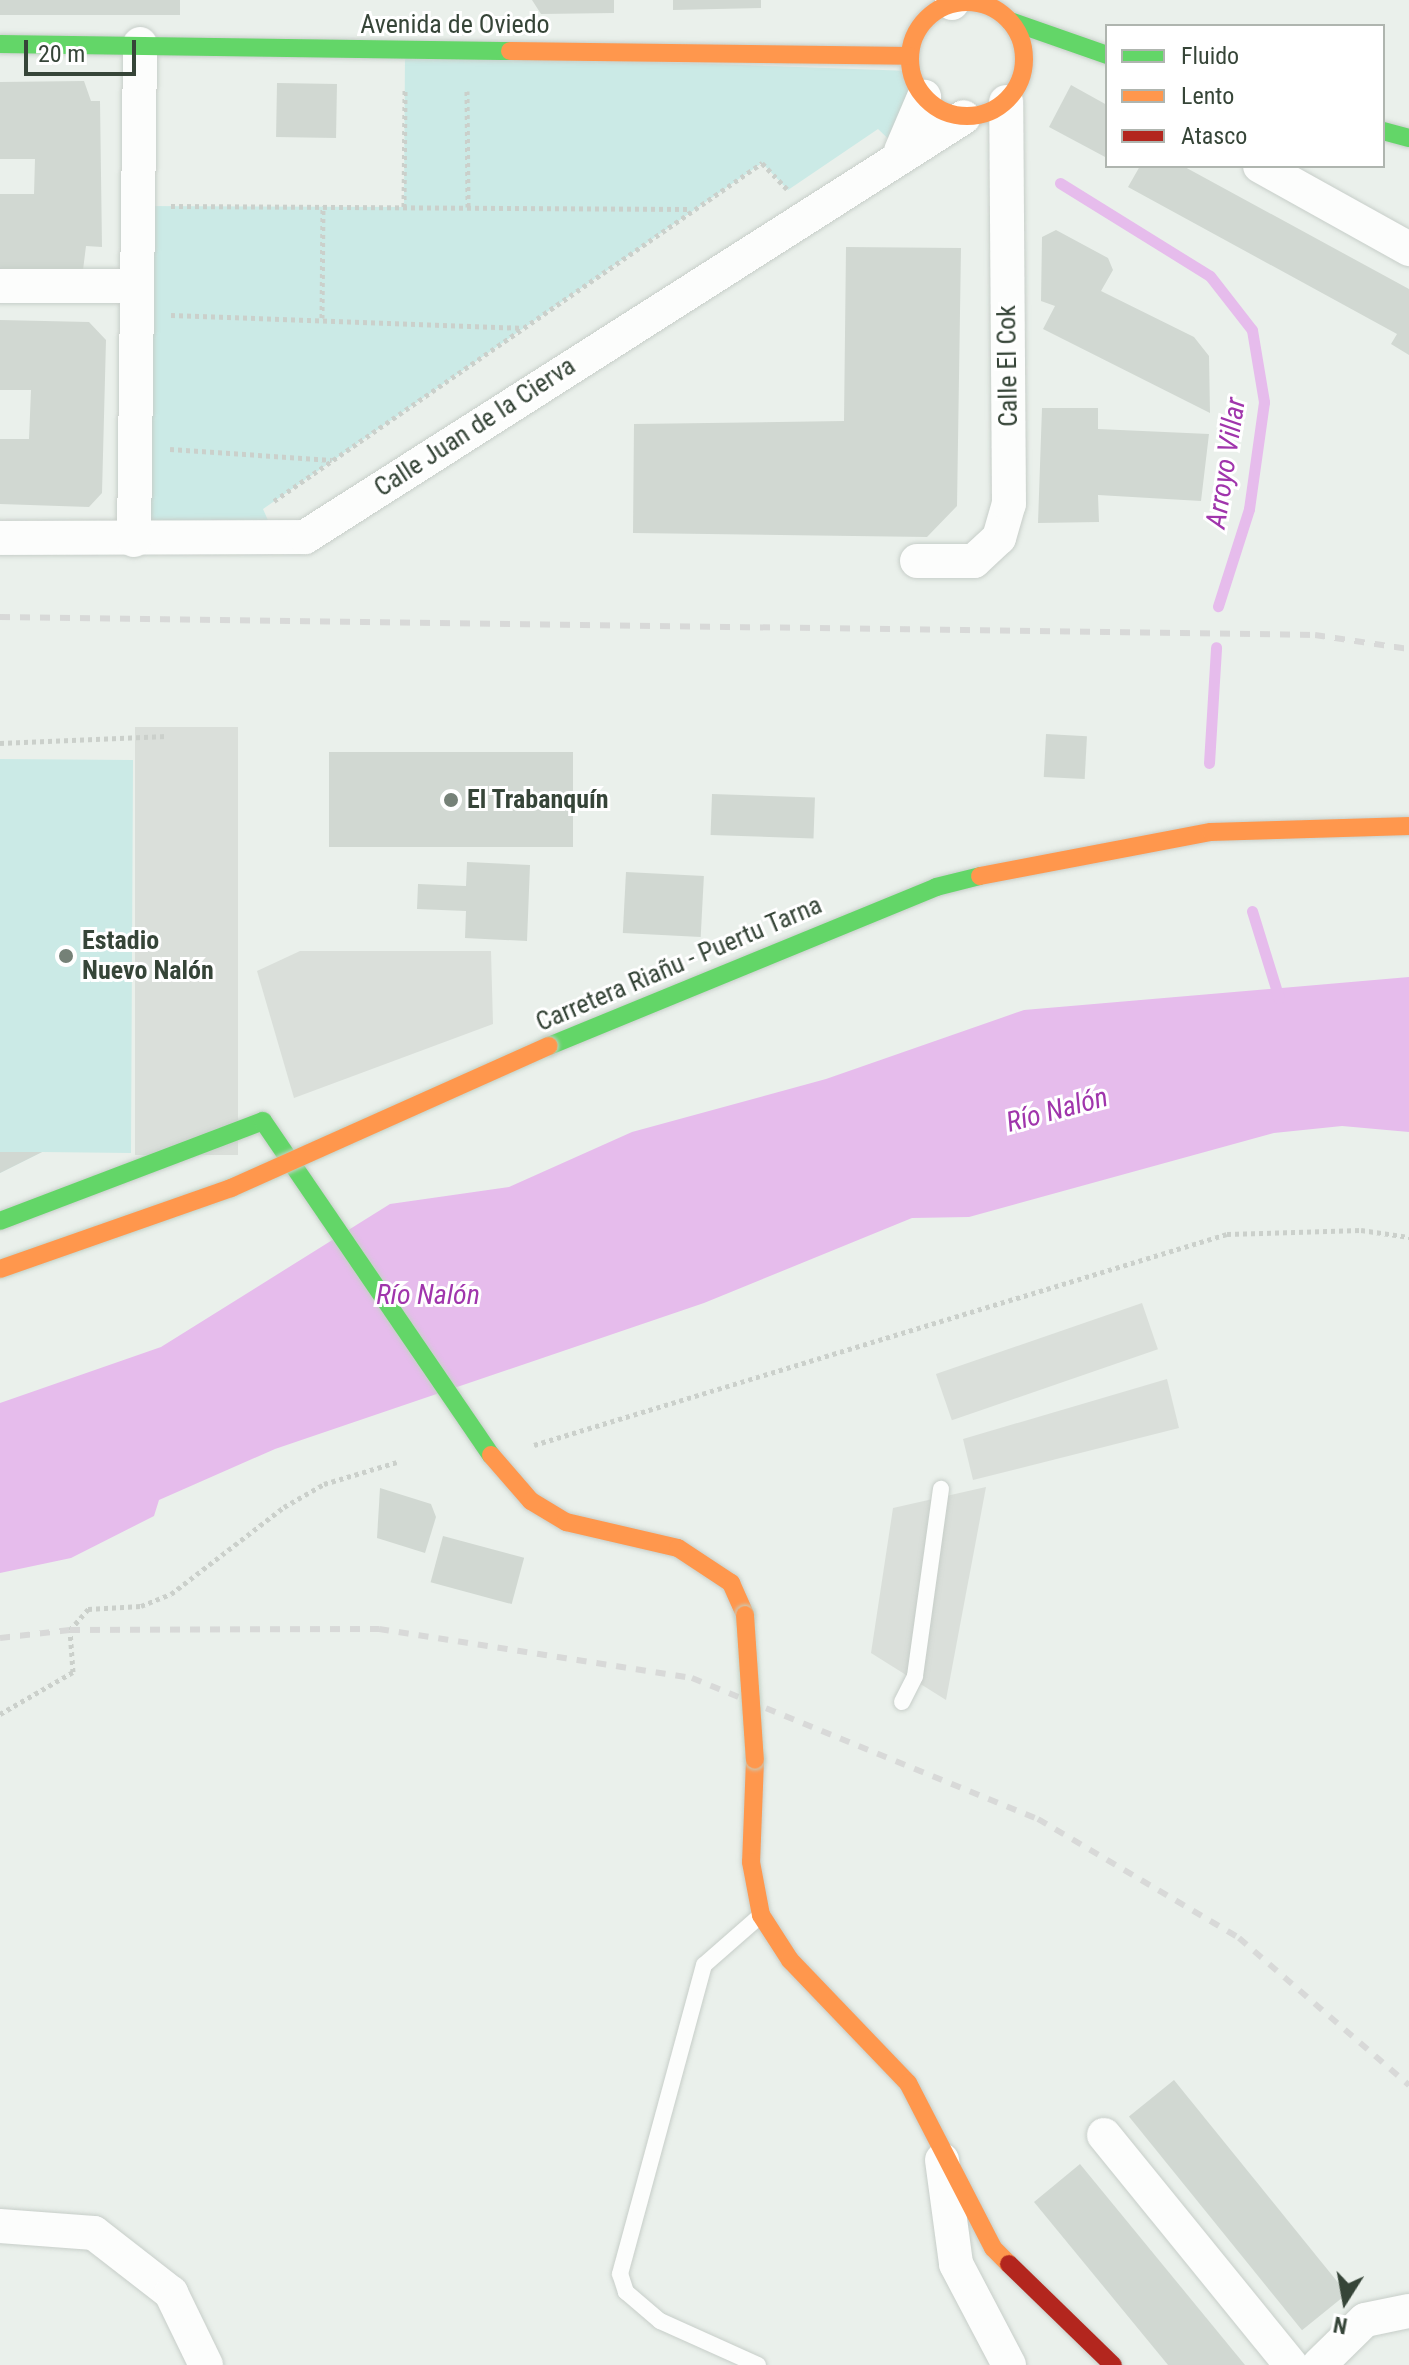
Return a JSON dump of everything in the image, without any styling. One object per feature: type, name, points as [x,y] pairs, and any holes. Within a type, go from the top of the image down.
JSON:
[{"type":"street","points":[[901,151],[924,97],[909,56],[922,23],[952,2],[983,4],[1010,21],[1105,54]]},
{"type":"street","points":[[924,97],[964,117],[1006,102],[1025,62],[1010,21]]},
{"type":"street","name":"Avenida de Oviedo","points":[[0,44],[140,44],[405,53],[466,50],[909,56]]},
{"type":"street","points":[[134,540],[140,44]]},
{"type":"street","points":[[1025,62],[1105,69]]},
{"type":"street","name":"Calle El Cok","points":[[917,561],[974,561],[999,538],[1009,504],[1006,102]]},
{"type":"street","name":"Calle Juan de la Cierva","points":[[0,538],[278,543],[305,537],[901,151],[964,117]]},
{"type":"street","points":[[1385,132],[1409,138]]},
{"type":"street","points":[[1264,168],[1409,249]]},
{"type":"street","points":[[0,286],[137,300]]},
{"type":"street","name":"Carretera Riañu - Puertu Tarna","points":[[0,1269],[231,1188],[549,1046],[936,887],[1069,854],[1211,832],[1409,826]]},
{"type":"street","points":[[0,1221],[263,1121],[474,1435],[531,1501],[566,1522],[678,1548],[708,1564],[731,1583],[745,1615],[755,1760],[751,1862],[761,1915],[790,1960],[908,2083],[942,2155],[993,2248],[1113,2365]]},
{"type":"street","points":[[1104,2135],[1291,2365]]},
{"type":"street","points":[[942,2155],[956,2264],[1009,2365]]},
{"type":"street","points":[[0,2226],[94,2233],[171,2293],[206,2365]]},
{"type":"street","points":[[1319,2365],[1365,2320],[1409,2311]]},
{"type":"lane","points":[[902,1702],[915,1676],[941,1489]]},
{"type":"lane","points":[[758,2365],[660,2321],[626,2292],[620,2274],[704,1965],[761,1915]]},
{"type":"path","points":[[466,50],[468,207]]},
{"type":"path","points":[[404,207],[405,53]]},
{"type":"path","points":[[278,543],[263,509],[691,209],[762,163],[788,190],[800,181]]},
{"type":"path","points":[[138,206],[691,209]]},
{"type":"path","points":[[322,318],[323,206]]},
{"type":"path","points":[[137,300],[322,318],[521,328]]},
{"type":"path","points":[[135,447],[333,461]]},
{"type":"path","points":[[0,743],[167,736]]},
{"type":"path","points":[[490,1455],[1227,1234],[1361,1230],[1409,1237]]},
{"type":"path","points":[[0,1714],[73,1672],[70,1630],[88,1609],[141,1606],[171,1594],[284,1507],[324,1484],[397,1462]]},
{"type":"shaded area","points":[[405,53],[911,71],[916,85],[901,151],[878,129],[788,190],[762,163],[263,509],[278,543],[134,540],[138,206],[404,207]]},
{"type":"shaded area","points":[[135,727],[238,727],[238,1155],[135,1155]]},
{"type":"shaded area","name":"Estadio Nuevo Nalón","points":[[0,759],[133,760],[131,1153],[42,1152],[0,1173]]},
{"type":"shaded area","points":[[300,951],[491,951],[493,1024],[294,1098],[257,971]]},
{"type":"shaded area","points":[[1142,1303],[1158,1349],[952,1420],[936,1374]]},
{"type":"shaded area","points":[[1167,1379],[1179,1428],[973,1480],[963,1439]]},
{"type":"shaded area","points":[[986,1487],[946,1700],[871,1653],[893,1508]]},
{"type":"water","name":"Río Nalón","points":[[1409,977],[1409,1132],[1342,1126],[1274,1133],[969,1217],[912,1218],[704,1303],[275,1449],[159,1500],[154,1516],[71,1558],[0,1573],[0,1403],[161,1347],[390,1204],[509,1187],[632,1132],[826,1079],[1024,1010]]},
{"type":"building","points":[[0,0],[180,0],[180,15],[0,15]]},
{"type":"building","points":[[532,0],[614,0],[614,13],[541,14]]},
{"type":"building","points":[[673,0],[761,0],[761,8],[673,10]]},
{"type":"building","points":[[84,81],[91,101],[100,101],[102,247],[86,246],[83,270],[0,270],[0,194],[34,194],[35,159],[0,159],[0,82]]},
{"type":"building","points":[[277,83],[337,84],[336,138],[276,137]]},
{"type":"building","points":[[1071,85],[1105,104],[1105,157],[1049,127]]},
{"type":"building","points":[[1139,168],[1187,168],[1409,289],[1409,355],[1391,344],[1397,334],[1128,187]]},
{"type":"building","points":[[1056,230],[1108,258],[1113,270],[1101,291],[1194,337],[1209,356],[1210,413],[1043,329],[1055,306],[1041,301],[1042,237]]},
{"type":"building","points":[[846,247],[961,248],[957,506],[927,537],[633,533],[634,424],[844,421]]},
{"type":"building","points":[[0,320],[89,322],[106,340],[102,493],[89,507],[0,504],[0,439],[29,439],[31,390],[0,390]]},
{"type":"building","points":[[1042,408],[1098,408],[1098,429],[1209,434],[1201,501],[1098,495],[1099,522],[1038,523]]},
{"type":"building","points":[[1046,734],[1087,736],[1085,779],[1044,777]]},
{"type":"building","name":"El Trabanquín","points":[[329,752],[573,752],[573,847],[329,847]]},
{"type":"building","points":[[712,794],[815,798],[814,839],[711,835]]},
{"type":"building","points":[[467,862],[530,865],[527,941],[465,938],[466,911],[417,909],[418,884],[466,886]]},
{"type":"building","points":[[626,872],[704,876],[701,937],[623,933]]},
{"type":"building","points":[[0,1152],[42,1152],[0,1173]]},
{"type":"building","points":[[380,1488],[431,1504],[436,1517],[425,1553],[377,1538]]},
{"type":"building","points":[[443,1536],[524,1558],[512,1604],[431,1582]]},
{"type":"building","points":[[1174,2080],[1347,2294],[1302,2330],[1129,2117]]},
{"type":"building","points":[[1080,2164],[1245,2365],[1168,2365],[1034,2202]]},
{"type":"waterway","name":"Arroyo Villar","points":[[1060,183],[1210,276],[1252,330],[1264,402],[1249,509],[1218,606]]},
{"type":"waterway","name":"Arroyo Villar","points":[[1209,763],[1216,647]]},
{"type":"waterway","name":"Arroyo Villar","points":[[1252,911],[1279,998]]},
{"type":"railway","points":[[0,617],[1315,635],[1409,649]]},
{"type":"railway","points":[[0,1638],[70,1630],[379,1629],[692,1678],[1038,1819],[1239,1938],[1409,2085]]},
{"type":"traffic: fast","points":[[1010,21],[1105,54]]},
{"type":"traffic: fast","points":[[0,44],[510,51]]},
{"type":"traffic: fast","points":[[1385,132],[1409,138]]},
{"type":"traffic: fast","points":[[549,1046],[936,887],[980,876]]},
{"type":"traffic: fast","points":[[0,1221],[263,1121],[491,1455]]},
{"type":"traffic: slow","points":[[967,2],[999,11],[1015,27],[1024,59],[1015,91],[999,107],[967,116],[935,107],[919,91],[910,59],[919,27],[935,11],[967,2]]},
{"type":"traffic: slow","points":[[510,51],[909,56]]},
{"type":"traffic: slow","points":[[980,876],[1211,832],[1409,826]]},
{"type":"traffic: slow","points":[[0,1269],[231,1188],[549,1046]]},
{"type":"traffic: slow","points":[[491,1455],[531,1501],[566,1522],[678,1548],[731,1583],[745,1615]]},
{"type":"traffic: slow","points":[[745,1615],[755,1760]]},
{"type":"traffic: slow","points":[[755,1760],[751,1862],[761,1915],[790,1960],[908,2083],[993,2248],[1009,2264]]},
{"type":"traffic: jam","points":[[1009,2264],[1113,2365]]},
{"type":"place","name":"El Trabanquín","points":[[451,800]]},
{"type":"place","name":"Estadio Nuevo Nalón","points":[[66,956]]}]
